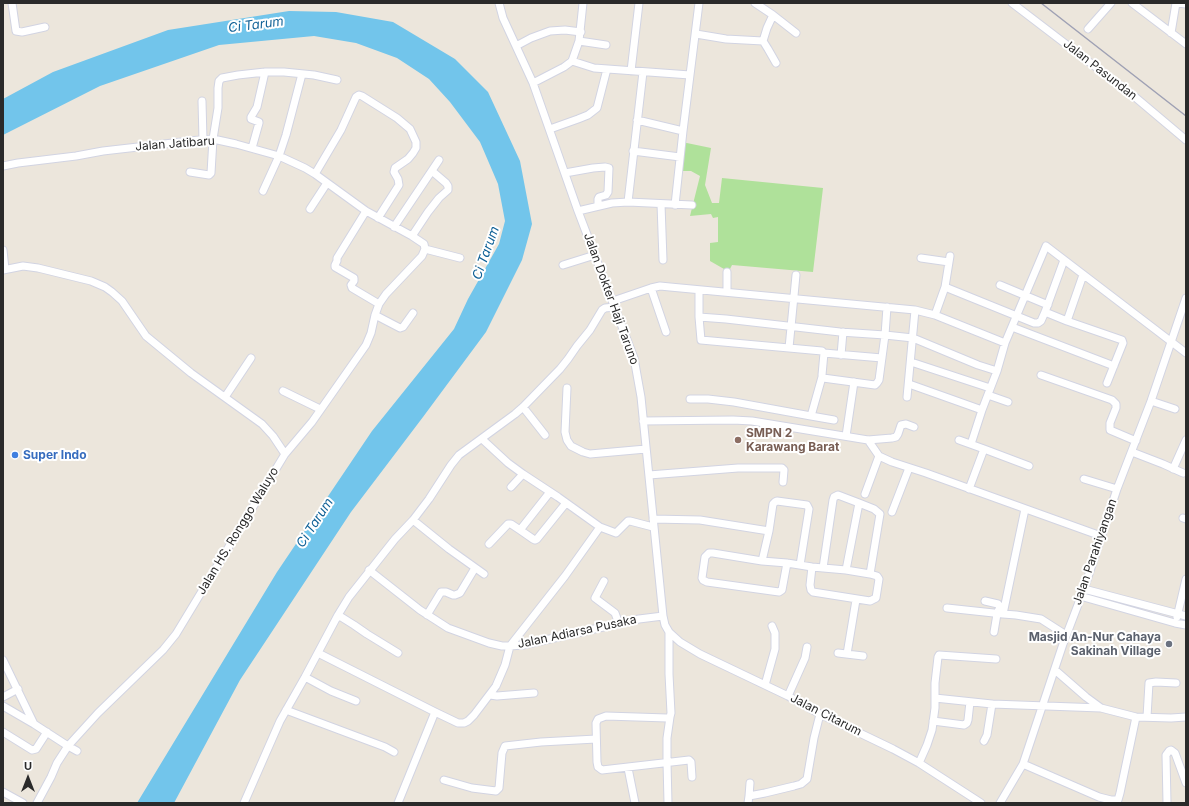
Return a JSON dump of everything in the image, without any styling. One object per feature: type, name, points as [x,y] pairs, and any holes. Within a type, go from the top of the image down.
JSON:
[{"type":"street","points":[[12,3],[16,31],[22,32],[45,27]]},
{"type":"street","name":"Jalan Dokter Haji Taruno","points":[[499,3],[503,18],[533,83],[578,211],[596,254],[634,358],[641,397],[663,616],[665,625],[669,632]]},
{"type":"street","points":[[533,83],[564,67],[572,61],[580,41],[583,3]]},
{"type":"street","points":[[631,71],[638,3]]},
{"type":"street","points":[[675,204],[699,3]]},
{"type":"street","points":[[755,3],[796,33]]},
{"type":"street","name":"Jalan Pasundan","points":[[1012,3],[1135,97],[1186,140]]},
{"type":"street","points":[[1088,29],[1111,3]]},
{"type":"street","points":[[1132,3],[1186,44]]},
{"type":"street","points":[[1171,33],[1176,3],[1186,4]]},
{"type":"street","points":[[773,15],[763,41],[776,63]]},
{"type":"street","points":[[516,46],[531,38],[550,31],[566,30],[581,32]]},
{"type":"street","points":[[696,34],[763,41]]},
{"type":"street","points":[[580,41],[606,45]]},
{"type":"street","points":[[572,61],[594,68],[690,75]]},
{"type":"street","points":[[550,129],[588,115],[597,108],[607,69]]},
{"type":"street","points":[[252,148],[259,122],[251,119],[251,117],[257,107],[265,72]]},
{"type":"street","points":[[190,172],[210,175],[213,139],[218,108],[219,81],[222,78],[265,72],[284,72],[337,80]]},
{"type":"street","points":[[628,202],[643,72]]},
{"type":"street","points":[[263,191],[279,156],[286,135],[302,74]]},
{"type":"street","points":[[315,174],[341,130],[356,97],[362,96],[397,118],[410,129],[416,142],[416,148],[408,159],[395,168],[394,172],[398,179],[398,185],[378,218]]},
{"type":"street","points":[[202,101],[203,140]]},
{"type":"street","points":[[637,120],[683,131]]},
{"type":"street","name":"Jalan Jatibaru","points":[[3,166],[109,150],[213,139],[279,156],[305,168],[366,212],[412,236],[424,244],[425,249]]},
{"type":"street","points":[[633,151],[680,157]]},
{"type":"street","points":[[394,227],[439,160]]},
{"type":"street","points":[[565,173],[593,168],[609,168],[608,192],[606,195],[599,197],[598,206]]},
{"type":"street","points":[[412,236],[428,212],[439,198],[448,190],[446,183],[432,170]]},
{"type":"street","points":[[310,209],[327,183]]},
{"type":"street","points":[[578,211],[612,203],[628,202],[692,205]]},
{"type":"street","points":[[661,204],[663,260]]},
{"type":"street","points":[[366,212],[334,265],[354,278],[352,288],[379,304]]},
{"type":"street","points":[[971,444],[997,371],[1005,343],[1045,246],[1047,246],[1186,353]]},
{"type":"street","points":[[425,249],[460,258]]},
{"type":"street","name":"Jalan HS. Ronggo Waluyo","points":[[37,803],[57,763],[68,746],[98,713],[163,650],[176,634],[285,454],[320,409],[366,344],[371,333],[379,304],[386,294],[422,256],[425,249]]},
{"type":"street","points":[[3,250],[4,270],[15,267],[30,266],[91,281],[112,292],[122,302],[135,322],[151,341],[191,373],[262,424],[273,436],[285,454]]},
{"type":"street","points":[[563,265],[596,254]]},
{"type":"street","points":[[921,258],[949,259],[945,287],[935,315]]},
{"type":"street","points":[[945,287],[1034,323],[1038,323],[1041,321],[1046,309],[1064,260]]},
{"type":"street","points":[[727,292],[728,272]]},
{"type":"street","points":[[789,348],[796,275]]},
{"type":"street","points":[[1067,321],[1083,275]]},
{"type":"street","points":[[1000,284],[1025,295],[1067,321],[1122,340],[1123,344],[1107,384]]},
{"type":"street","points":[[244,803],[286,710],[349,597],[369,570],[413,520],[459,455],[523,407],[560,369],[590,330],[602,310],[605,308],[651,288],[660,286],[916,310],[935,315],[1005,343]]},
{"type":"street","points":[[651,288],[666,332]]},
{"type":"street","points":[[699,290],[699,317],[702,349]]},
{"type":"street","name":"Jalan Parahiyangan","points":[[1000,803],[1023,764],[1066,635],[1084,589],[1101,536],[1151,401],[1186,298]]},
{"type":"street","points":[[822,377],[826,379],[875,385],[878,383],[885,335],[887,307]]},
{"type":"street","points":[[907,398],[916,310]]},
{"type":"street","points":[[375,316],[400,328],[403,327],[413,313]]},
{"type":"street","points":[[699,317],[913,338],[978,365],[997,371]]},
{"type":"street","points":[[1012,327],[1114,366]]},
{"type":"street","points":[[841,354],[843,332]]},
{"type":"street","points":[[702,340],[882,358]]},
{"type":"street","points":[[811,416],[822,377],[824,353]]},
{"type":"street","points":[[225,397],[251,358]]},
{"type":"street","points":[[911,362],[989,391],[1008,402]]},
{"type":"street","points":[[1041,376],[1112,400],[1116,404],[1116,408],[1110,423],[1110,430],[1136,441]]},
{"type":"street","points":[[846,436],[854,382]]},
{"type":"street","points":[[909,384],[982,410]]},
{"type":"street","points":[[566,388],[565,432],[567,440],[576,450],[590,454],[646,449]]},
{"type":"street","points":[[283,391],[320,409]]},
{"type":"street","points":[[690,399],[708,399],[734,402],[834,420]]},
{"type":"street","points":[[1151,401],[1175,409]]},
{"type":"street","points":[[523,407],[545,435]]},
{"type":"street","points":[[643,421],[752,421],[868,440],[892,438],[898,434],[902,425],[906,424],[914,427]]},
{"type":"street","points":[[482,439],[523,474],[600,527],[616,533],[628,521],[653,523],[700,520],[768,531]]},
{"type":"street","points":[[868,440],[879,456],[892,462],[1101,536]]},
{"type":"street","points":[[958,440],[1029,466]]},
{"type":"street","points":[[1173,469],[1186,440]]},
{"type":"street","points":[[969,489],[984,449]]},
{"type":"street","points":[[1132,452],[1183,473]]},
{"type":"street","points":[[865,494],[879,456]]},
{"type":"street","points":[[649,475],[738,468],[782,468],[784,470],[783,482]]},
{"type":"street","points":[[892,512],[909,468]]},
{"type":"street","points":[[511,487],[523,474]]},
{"type":"street","points":[[1084,479],[1118,489]]},
{"type":"street","points":[[520,530],[550,492]]},
{"type":"street","points":[[823,568],[834,497],[838,496],[874,509],[880,514],[870,574]]},
{"type":"street","points":[[762,561],[774,504],[777,501],[807,505],[809,508],[800,565]]},
{"type":"street","points":[[489,544],[508,524],[511,524],[533,540],[538,539],[566,503]]},
{"type":"street","points":[[846,570],[859,503]]},
{"type":"street","points":[[994,632],[1000,614],[1025,510]]},
{"type":"street","points":[[413,520],[449,550],[484,574]]},
{"type":"street","points":[[318,653],[435,712],[458,723],[464,723],[468,721],[490,695],[501,677],[510,646],[600,527]]},
{"type":"street","points":[[786,563],[782,590],[777,593],[707,582],[702,578],[704,560],[706,554],[709,553],[762,561],[786,563],[812,567],[846,570],[870,574],[877,576],[879,579],[876,598],[873,601],[856,600],[813,592],[810,585],[812,567]]},
{"type":"street","points":[[427,615],[441,592],[446,592],[453,595],[460,593],[475,568]]},
{"type":"street","name":"Jalan Adiarsa Pusaka","points":[[369,570],[427,615],[448,628],[489,643],[510,646],[523,645],[639,619],[663,616]]},
{"type":"street","points":[[1175,623],[1186,579]]},
{"type":"street","points":[[604,581],[595,598],[615,613],[619,624]]},
{"type":"street","points":[[1084,589],[1186,616]]},
{"type":"street","points":[[1080,596],[1186,625]]},
{"type":"street","points":[[847,654],[856,600]]},
{"type":"street","points":[[985,601],[999,605],[1000,614]]},
{"type":"street","points":[[947,608],[1041,619],[1066,635]]},
{"type":"street","points":[[338,615],[398,653]]},
{"type":"street","points":[[765,685],[775,649],[775,633],[772,626]]},
{"type":"street","points":[[668,803],[667,738],[671,713],[669,632]]},
{"type":"street","name":"Jalan Citarum","points":[[669,632],[680,642],[700,654],[788,696],[820,714],[870,737],[919,763],[981,803]]},
{"type":"street","points":[[788,696],[805,658],[807,647]]},
{"type":"street","points":[[838,653],[863,656]]},
{"type":"street","points":[[919,763],[927,745],[934,721],[935,683],[939,655],[996,660]]},
{"type":"street","points":[[3,660],[34,724]]},
{"type":"street","points":[[1055,670],[1101,708]]},
{"type":"street","points":[[305,677],[331,691],[356,701]]},
{"type":"street","points":[[1147,717],[1149,683],[1176,683]]},
{"type":"street","points":[[3,697],[18,689]]},
{"type":"street","points":[[490,695],[497,696],[534,693]]},
{"type":"street","points":[[935,698],[992,704],[1101,708],[1136,717],[1186,717]]},
{"type":"street","points":[[934,721],[964,725],[968,720],[970,702]]},
{"type":"street","points":[[984,741],[987,735],[992,704]]},
{"type":"street","points":[[3,706],[77,751]]},
{"type":"street","points":[[286,710],[394,752]]},
{"type":"street","points":[[398,803],[435,712]]},
{"type":"street","points":[[750,783],[749,799],[804,782],[808,775],[814,738],[820,714]]},
{"type":"street","points":[[670,717],[606,716],[598,719],[596,723],[598,767],[602,770],[628,768],[688,760],[691,762],[692,777]]},
{"type":"street","points":[[1023,764],[1099,797],[1118,800],[1136,717]]},
{"type":"street","points":[[3,732],[32,750],[36,749],[47,732]]},
{"type":"street","points":[[444,780],[472,788],[496,791],[499,788],[502,753],[505,746],[541,742],[596,739]]},
{"type":"street","points":[[1167,803],[1166,755],[1169,751],[1173,751],[1175,753],[1186,783]]},
{"type":"street","points":[[628,768],[635,803]]},
{"type":"street","points":[[3,792],[23,803]]},
{"type":"green space","points":[[682,142],[711,148],[705,185],[712,203],[719,203],[722,178],[823,188],[813,272],[732,265],[730,269],[724,269],[710,261],[710,243],[718,242],[718,217],[713,218],[711,214],[690,216],[700,176],[691,171],[682,171]]},
{"type":"water","name":"Ci Tarum","points":[[289,11],[336,12],[393,22],[455,59],[488,92],[520,161],[532,224],[522,260],[486,332],[351,512],[240,680],[174,803],[137,803],[277,572],[372,431],[454,329],[468,299],[499,244],[505,221],[498,184],[480,142],[450,102],[429,79],[397,58],[356,43],[314,36],[219,45],[100,86],[3,135],[3,99],[53,72],[168,30]]},
{"type":"railway","points":[[1041,3],[1186,116]]},
{"type":"place","name":"SMPN 2 Karawang Barat","points":[[738,440]]},
{"type":"place","name":"Super Indo","points":[[15,455]]},
{"type":"place","name":"Masjid An-Nur Cahaya Sakinah Village","points":[[1169,644]]}]
